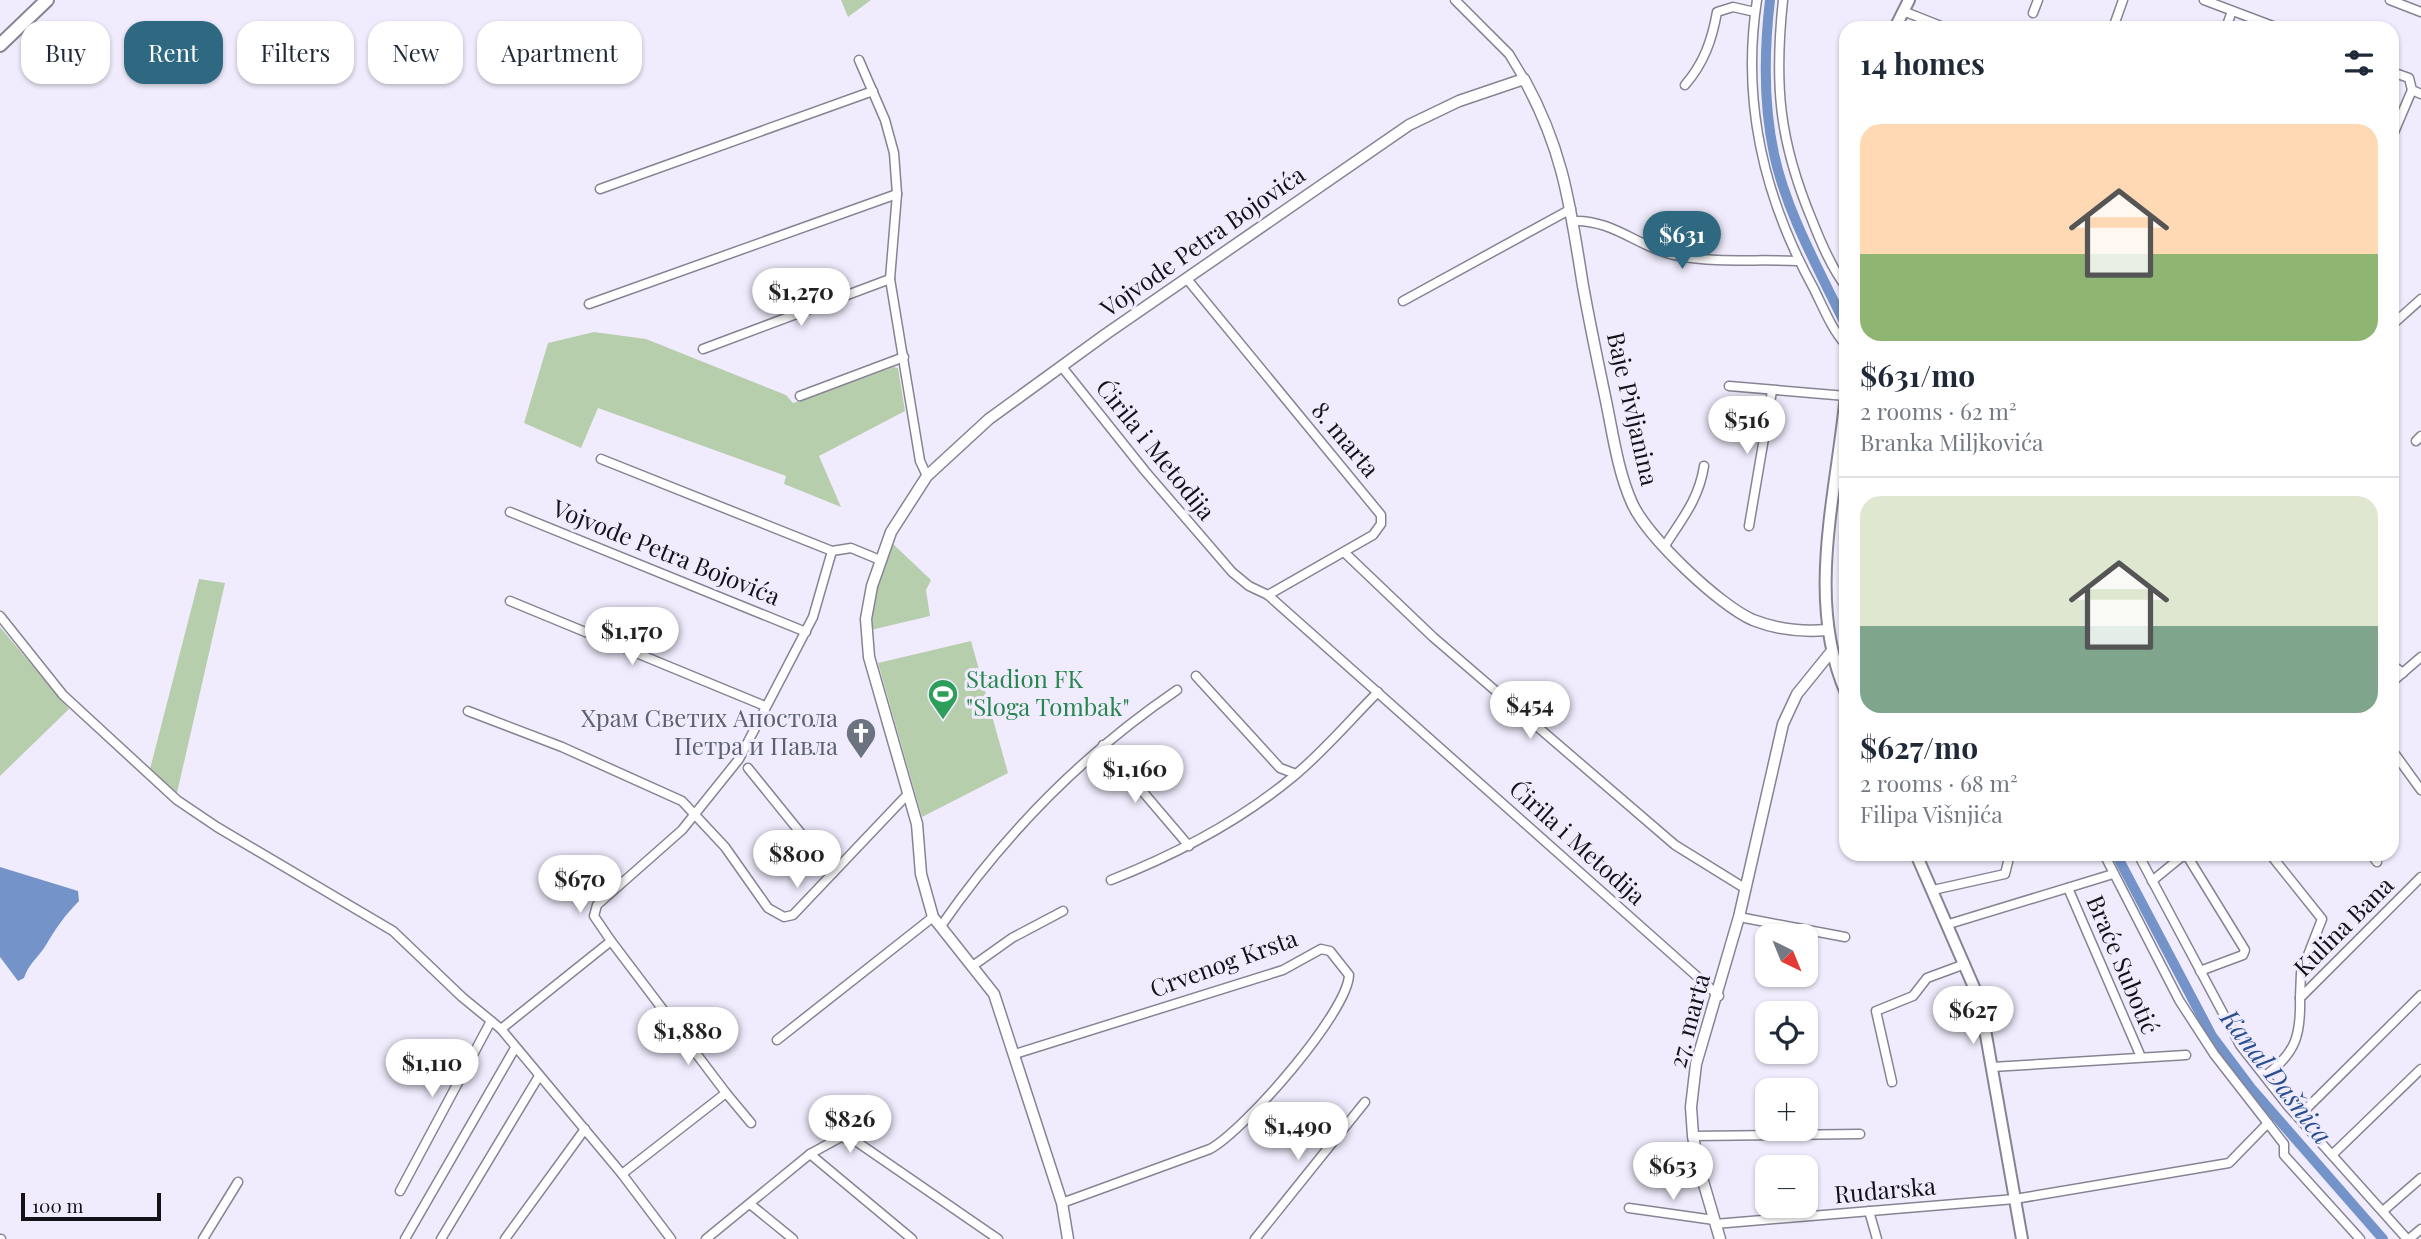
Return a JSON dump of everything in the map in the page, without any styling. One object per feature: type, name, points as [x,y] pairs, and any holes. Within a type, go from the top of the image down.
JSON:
[{"type":"main road","points":[[0,45],[47,0]]},
{"type":"main road","points":[[1898,21],[1909,0]]},
{"type":"main road","points":[[1839,460],[1827,560],[1826,630],[1831,652],[1839,664]]},
{"type":"main road","points":[[1919,861],[1949,924],[1980,1001],[2022,1239]]},
{"type":"street","points":[[1455,0],[1508,54],[1524,79]]},
{"type":"street","points":[[1756,0],[1751,80],[1755,126],[1778,212],[1798,261],[1839,333]]},
{"type":"street","points":[[1783,0],[1778,75],[1784,141],[1817,232],[1839,274]]},
{"type":"street","points":[[2033,13],[2038,0]]},
{"type":"street","points":[[2116,21],[2123,0]]},
{"type":"street","points":[[2204,0],[2259,21]]},
{"type":"street","points":[[2390,0],[2421,12]]},
{"type":"street","points":[[1685,85],[1699,70],[1712,40],[1717,12],[1733,7],[1755,12]]},
{"type":"street","points":[[1903,11],[1928,21]]},
{"type":"street","points":[[2228,21],[2232,11]]},
{"type":"street","points":[[859,60],[890,135],[897,194],[890,279],[920,461],[927,475]]},
{"type":"street","points":[[2399,74],[2409,78],[2412,90],[2399,121]]},
{"type":"street","name":"Baje Pivljanina","points":[[1524,79],[1555,144],[1571,209],[1622,474],[1633,505],[1664,547],[1716,594],[1752,619],[1802,631],[1826,630]]},
{"type":"street","name":"Vojvode Petra Bojovića","points":[[1068,1239],[1062,1203],[995,994],[933,916],[921,874],[917,824],[866,641],[870,597],[891,532],[927,475],[1008,404],[1409,125],[1459,101],[1524,79]]},
{"type":"street","points":[[2412,90],[2421,94]]},
{"type":"street","points":[[600,189],[873,91]]},
{"type":"street","points":[[589,304],[897,194]]},
{"type":"street","points":[[1403,301],[1571,209]]},
{"type":"street","points":[[1573,222],[1604,223],[1653,250],[1681,257],[1798,261]]},
{"type":"street","points":[[703,349],[890,279]]},
{"type":"street","name":"8. marta","points":[[1187,279],[1381,515],[1381,524],[1373,536],[1268,595]]},
{"type":"street","points":[[2399,319],[2421,299]]},
{"type":"street","points":[[800,396],[904,358]]},
{"type":"street","name":"Ćirila i Metodija","points":[[1062,367],[1144,471],[1232,572],[1249,586],[1268,595],[1718,996]]},
{"type":"street","points":[[1729,386],[1839,395]]},
{"type":"street","points":[[1749,526],[1772,391]]},
{"type":"street","points":[[601,459],[832,551],[851,548],[880,560]]},
{"type":"street","points":[[1664,547],[1690,510],[1701,485],[1704,466]]},
{"type":"street","name":"Vojvode Petra Bojovića","points":[[510,512],[806,632]]},
{"type":"street","points":[[751,1123],[594,916],[597,905],[663,849],[739,759],[806,632],[832,551]]},
{"type":"street","points":[[1345,553],[1433,637],[1675,845],[1746,889]]},
{"type":"street","points":[[510,601],[765,706]]},
{"type":"street","points":[[0,616],[63,695],[177,800],[216,827],[393,930],[426,963],[501,1028],[622,1174],[671,1239]]},
{"type":"street","name":"27. marta","points":[[1720,1239],[1698,1164],[1693,1136],[1691,1107],[1696,1064],[1739,917],[1783,724],[1797,694],[1831,652]]},
{"type":"street","points":[[2399,676],[2421,657]]},
{"type":"street","points":[[2399,670],[2403,673]]},
{"type":"street","points":[[1196,676],[1280,768],[1296,774]]},
{"type":"street","points":[[941,926],[1016,830],[1103,745],[1177,690]]},
{"type":"street","points":[[1111,880],[1189,846],[1245,813],[1296,774],[1378,692]]},
{"type":"street","points":[[468,711],[653,786],[682,801],[695,812],[775,914],[784,917],[793,915],[907,795]]},
{"type":"street","points":[[1103,745],[1189,846]]},
{"type":"street","points":[[2399,759],[2421,789]]},
{"type":"street","points":[[748,768],[833,873]]},
{"type":"street","points":[[1933,890],[2005,874],[2008,861]]},
{"type":"street","points":[[2107,861],[2179,1000],[2214,1054],[2284,1144],[2284,1155],[2359,1237]]},
{"type":"street","points":[[2142,861],[2240,1045],[2298,1117],[2408,1239],[2421,1229]]},
{"type":"street","points":[[2152,881],[2176,861]]},
{"type":"street","points":[[2189,861],[2245,950],[2244,955],[2200,971]]},
{"type":"street","points":[[2276,861],[2322,919],[2301,973],[2300,998]]},
{"type":"street","name":"Braće Subotić","points":[[1949,924],[2113,874]]},
{"type":"street","name":"Kulina Bana","points":[[2265,1076],[2284,1059],[2299,1036],[2300,998],[2421,877]]},
{"type":"street","name":"Braće Subotić","points":[[2068,888],[2141,1058]]},
{"type":"street","points":[[974,965],[1029,928],[1063,911]]},
{"type":"street","points":[[777,1040],[933,916]]},
{"type":"street","points":[[1739,917],[1845,937]]},
{"type":"street","points":[[501,1028],[611,941]]},
{"type":"street","name":"Crvenog Krsta","points":[[1016,1054],[1283,970],[1321,949],[1330,951],[1349,975],[1346,994],[1327,1023],[1231,1136],[1210,1149],[1062,1203]]},
{"type":"street","points":[[1892,1082],[1877,1011],[1913,996],[1927,978],[1965,964]]},
{"type":"street","points":[[2298,1117],[2421,995]]},
{"type":"street","points":[[400,1191],[491,1021]]},
{"type":"street","points":[[405,1239],[515,1048]]},
{"type":"street","name":"Braće Subotić","points":[[1992,1067],[2186,1055]]},
{"type":"street","points":[[2332,1155],[2421,1069]]},
{"type":"street","points":[[441,1239],[539,1076]]},
{"type":"street","points":[[622,1174],[726,1093]]},
{"type":"street","points":[[1255,1239],[1365,1102]]},
{"type":"street","name":"Rudarska","points":[[1715,1222],[2015,1199],[2229,1163],[2268,1123]]},
{"type":"street","points":[[505,1239],[585,1129]]},
{"type":"street","points":[[1693,1136],[1860,1134]]},
{"type":"street","points":[[706,1239],[810,1154],[841,1137],[856,1142],[999,1239]]},
{"type":"street","points":[[810,1154],[912,1239]]},
{"type":"street","points":[[2383,1211],[2421,1178]]},
{"type":"street","points":[[203,1239],[238,1182]]},
{"type":"street","points":[[750,1204],[793,1239]]},
{"type":"street","points":[[1629,1208],[1715,1222]]},
{"type":"street","points":[[1870,1211],[1877,1239]]},
{"type":"green space","points":[[841,0],[871,0],[848,17]]},
{"type":"green space","points":[[594,332],[646,339],[786,395],[793,403],[894,367],[898,368],[905,411],[819,456],[841,507],[784,484],[786,476],[598,408],[581,448],[524,423],[548,343]]},
{"type":"green space","points":[[892,543],[931,580],[926,590],[930,616],[871,630],[876,592]]},
{"type":"green space","points":[[199,579],[225,583],[177,793],[150,769]]},
{"type":"green space","points":[[0,627],[69,709],[0,776]]},
{"type":"green space","name":"Stadion FK \"Sloga Tombak\"","points":[[971,641],[1008,773],[922,817],[878,663]]},
{"type":"water","points":[[0,867],[78,891],[79,901],[28,968],[24,978],[18,981],[0,957]]},
{"type":"waterway","name":"Kanal Dašnica","points":[[1770,0],[1766,77],[1774,154],[1796,220],[1839,312]]},
{"type":"waterway","name":"Kanal Dašnica","points":[[2120,861],[2212,1036],[2251,1088],[2383,1239]]},
{"type":"place","name":"Stadion FK \"Sloga Tombak\"","points":[[943,721]]},
{"type":"place","name":"Храм Светих Апостола Петра и Павла","points":[[861,760]]}]
